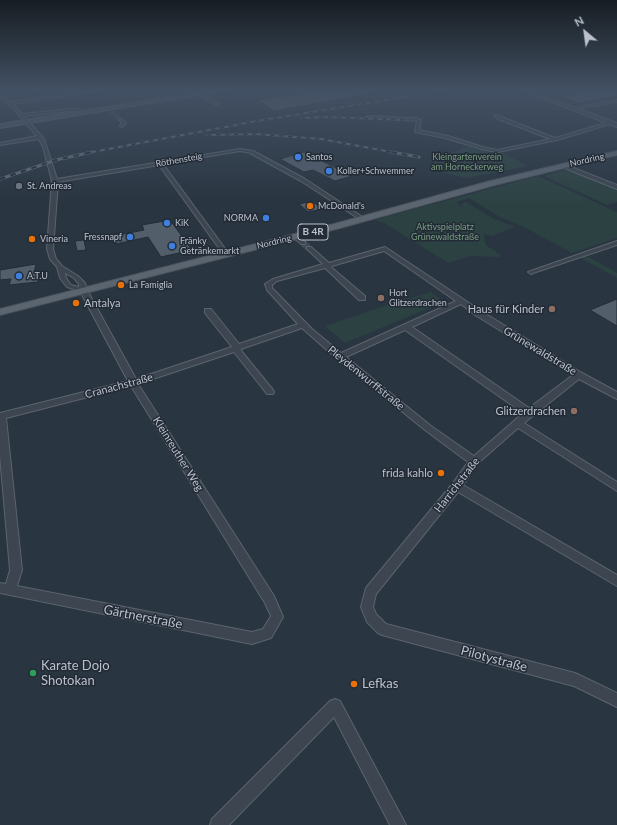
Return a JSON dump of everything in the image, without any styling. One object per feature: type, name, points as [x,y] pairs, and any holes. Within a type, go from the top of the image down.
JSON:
[{"type":"main road","name":"Nordring","points":[[0,312],[82,286],[617,149]]},
{"type":"main road","name":"Nordring","points":[[0,303],[69,286],[82,286],[299,240],[470,189],[617,153]]},
{"type":"street","name":"Kleinreuther Weg","points":[[33,128],[40,137],[45,147],[55,181],[50,249],[53,259],[60,267],[76,277],[82,286],[134,384],[252,570],[270,600],[277,617]]},
{"type":"street","points":[[416,128],[417,131],[446,137],[489,150],[505,150],[555,139],[592,128]]},
{"type":"street","points":[[527,128],[555,139]]},
{"type":"street","points":[[0,144],[40,137]]},
{"type":"street","name":"Röthensteig","points":[[55,181],[234,150],[249,151],[303,180],[358,216]]},
{"type":"street","points":[[160,163],[223,250]]},
{"type":"street","points":[[564,166],[617,187]]},
{"type":"street","points":[[531,272],[617,243]]},
{"type":"street","points":[[309,248],[362,298]]},
{"type":"street","name":"Grünewaldstraße","points":[[328,265],[385,249],[460,302],[579,375],[617,396]]},
{"type":"street","name":"Pleydenwurffstraße","points":[[328,265],[275,280],[268,284],[269,289],[302,325],[340,357],[428,428],[474,461]]},
{"type":"street","name":"Kleinreuther Weg","points":[[60,267],[63,278],[69,286]]},
{"type":"street","points":[[340,357],[460,302]]},
{"type":"street","points":[[208,311],[236,348],[238,353],[270,392]]},
{"type":"street","name":"Cranachstraße","points":[[1,416],[134,384],[302,325]]},
{"type":"street","points":[[405,326],[529,413]]},
{"type":"street","name":"Harrichstraße","points":[[371,618],[367,607],[370,592],[457,486],[474,461],[517,422],[579,375]]},
{"type":"street","points":[[1,416],[16,570],[5,589]]},
{"type":"street","points":[[517,422],[617,487]]},
{"type":"street","points":[[457,486],[617,581]]},
{"type":"street","name":"Gärtnerstraße","points":[[5,589],[252,638],[267,634],[277,617]]},
{"type":"street","name":"Pilotystraße","points":[[371,618],[382,629],[574,680],[617,700]]},
{"type":"street","points":[[218,825],[335,706],[398,825]]},
{"type":"green space","name":"Kleingartenverein am Horneckerweg","points":[[468,146],[490,153],[503,153],[528,166],[466,178],[445,173],[431,161]]},
{"type":"green space","points":[[564,170],[573,172],[617,190],[617,202],[607,205],[544,176]]},
{"type":"green space","name":"Aktivspielplatz Grünewaldstraße","points":[[538,176],[617,212],[617,238],[572,253],[524,227],[500,217],[469,198],[457,202],[467,214],[460,204],[466,202],[494,219],[515,227],[492,236],[483,234],[486,245],[502,256],[471,256],[448,263],[384,223],[374,220]]},
{"type":"green space","points":[[585,255],[617,273],[617,278],[579,257]]},
{"type":"green space","points":[[431,292],[444,302],[345,343],[325,326],[390,304]]},
{"type":"building","name":"Koller+Schwemmer","points":[[304,152],[352,176],[335,181],[313,170],[304,172],[280,159]]},
{"type":"building","name":"McDonald's","points":[[312,201],[322,209],[308,212],[299,204]]},
{"type":"building","points":[[170,220],[192,250],[161,257],[148,237],[116,244],[113,236],[144,230],[142,225]]},
{"type":"building","points":[[84,240],[86,250],[77,251],[75,241]]},
{"type":"building","name":"A.T.U","points":[[36,264],[34,273],[39,272],[38,282],[9,285],[11,279],[0,280],[0,270]]},
{"type":"building","points":[[617,299],[617,326],[590,310]]},
{"type":"tunnel","points":[[303,243],[309,248]]},
{"type":"railway","points":[[90,152],[217,128]]},
{"type":"railway","points":[[207,135],[256,134],[321,139],[397,153]]},
{"type":"railway","points":[[0,179],[56,160],[90,152]]},
{"type":"railway","points":[[391,152],[419,157]]},
{"type":"place","name":"Santos","points":[[298,157]]},
{"type":"place","name":"Koller+Schwemmer","points":[[329,171]]},
{"type":"place","name":"St. Andreas","points":[[19,186]]},
{"type":"place","name":"McDonald's","points":[[310,206]]},
{"type":"place","name":"NORMA","points":[[266,218]]},
{"type":"place","name":"KiK","points":[[167,223]]},
{"type":"place","name":"Fressnapf","points":[[130,237]]},
{"type":"place","name":"Vineria","points":[[32,239]]},
{"type":"place","name":"Fränky Getränkemarkt","points":[[172,246]]},
{"type":"place","name":"A.T.U","points":[[19,276]]},
{"type":"place","name":"La Famiglia","points":[[121,285]]},
{"type":"place","name":"Hort Glitzerdrachen","points":[[381,298]]},
{"type":"place","name":"Antalya","points":[[76,303]]},
{"type":"place","name":"Haus für Kinder","points":[[552,309]]},
{"type":"place","name":"Glitzerdrachen","points":[[574,411]]},
{"type":"place","name":"frida kahlo","points":[[441,473]]},
{"type":"place","name":"Karate Dojo Shotokan","points":[[33,673]]},
{"type":"place","name":"Lefkas","points":[[354,684]]}]
